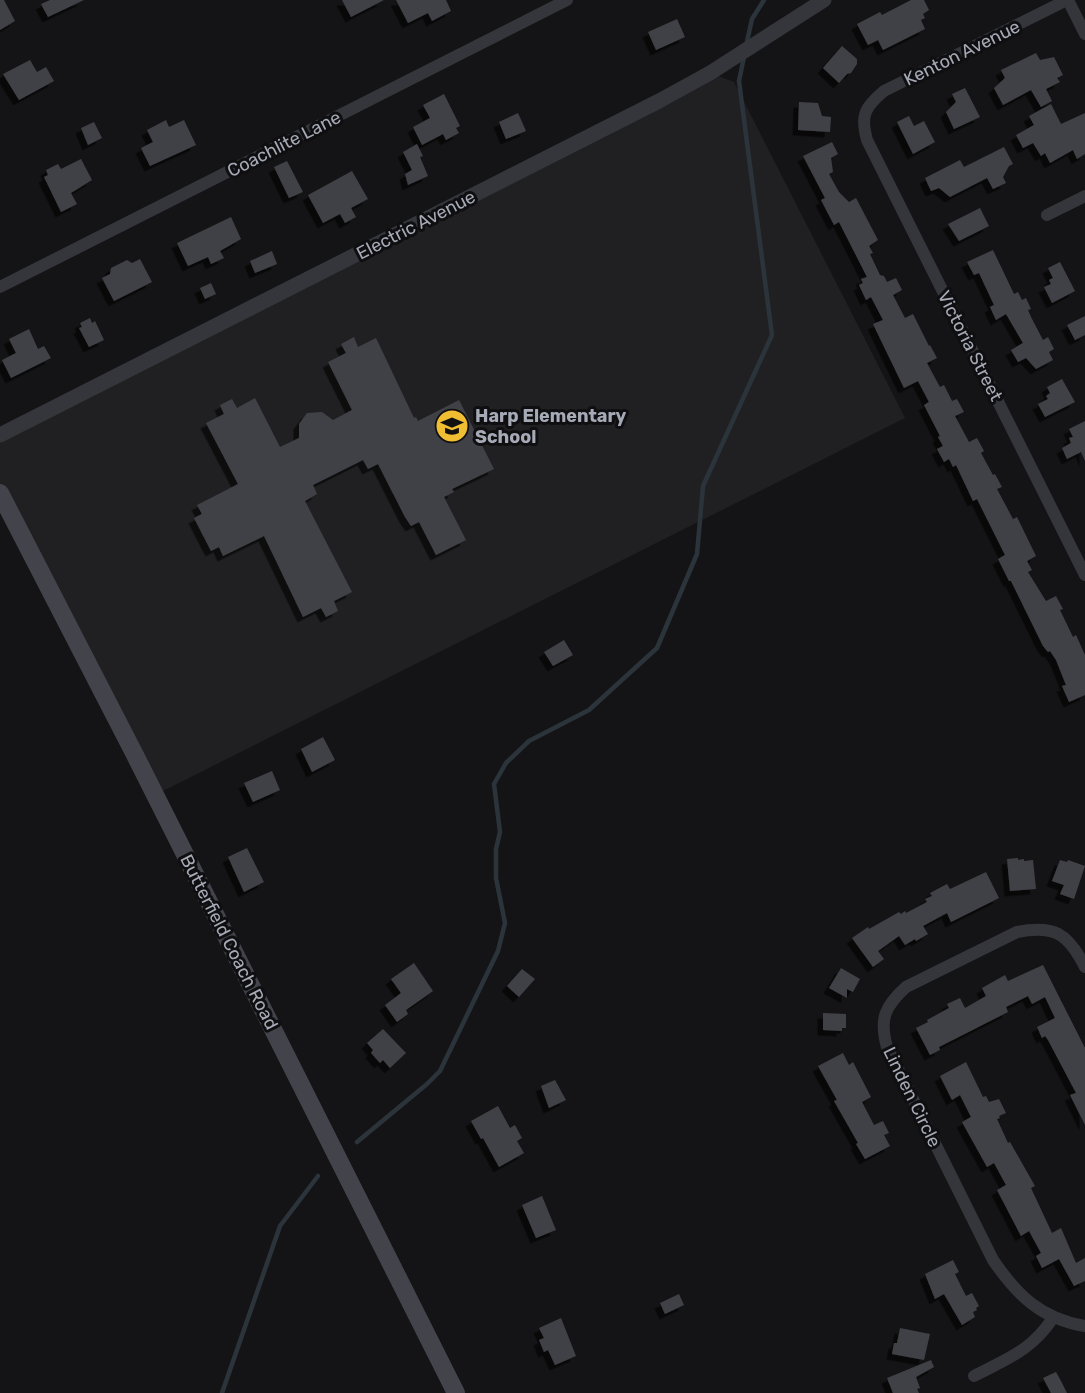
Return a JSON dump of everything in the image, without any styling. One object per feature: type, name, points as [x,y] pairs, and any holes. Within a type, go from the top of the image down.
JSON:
[{"type":"main road","name":"Butterfield Coach Road","points":[[0,493],[135,755],[456,1393]]},
{"type":"street","name":"Coachlite Lane","points":[[0,287],[567,0]]},
{"type":"street","name":"Electric Avenue","points":[[0,435],[649,107],[710,73],[824,0]]},
{"type":"street","points":[[1068,0],[1085,34]]},
{"type":"street","name":"Kenton Avenue","points":[[864,114],[871,102],[884,92],[1068,0]]},
{"type":"street","name":"Victoria Street","points":[[864,114],[863,127],[867,140],[1085,575]]},
{"type":"street","points":[[1047,216],[1085,196]]},
{"type":"street","name":"Linden Circle","points":[[1085,967],[1067,938],[1052,930],[1034,928],[1017,932],[906,987],[892,999],[884,1015],[882,1031],[887,1047],[993,1260],[1010,1285],[1030,1303],[1053,1318],[1085,1326]]},
{"type":"street","points":[[974,1376],[1025,1350],[1041,1336],[1053,1318]]},
{"type":"shaded area","name":"Harp Elementary School","points":[[710,73],[734,82],[905,418],[155,795],[0,493],[0,435]]},
{"type":"building","points":[[0,0],[4,0],[15,21],[0,30]]},
{"type":"building","points":[[50,0],[84,0],[48,17],[41,4]]},
{"type":"building","points":[[342,0],[384,0],[351,17]]},
{"type":"building","points":[[396,0],[446,0],[451,11],[432,21],[428,13],[408,23]]},
{"type":"building","points":[[911,0],[924,0],[929,10],[923,14],[925,18],[921,20],[925,29],[883,50],[878,40],[868,45],[857,24],[880,12],[882,15]]},
{"type":"building","points":[[677,19],[685,37],[656,50],[648,32]]},
{"type":"building","points":[[842,46],[857,59],[857,64],[851,73],[839,83],[823,68]]},
{"type":"building","points":[[1036,53],[1040,60],[1054,57],[1063,75],[1057,78],[1060,82],[1046,89],[1052,101],[1041,107],[1031,90],[1003,105],[994,88],[1005,78],[1001,70]]},
{"type":"building","points":[[30,60],[37,72],[46,67],[54,81],[19,100],[3,74]]},
{"type":"building","points":[[965,88],[980,117],[954,129],[946,112],[956,102],[952,94]]},
{"type":"building","points":[[444,94],[460,126],[456,128],[459,133],[446,140],[443,134],[422,145],[413,127],[430,118],[423,105]]},
{"type":"building","points":[[799,102],[818,103],[822,116],[831,117],[830,132],[798,130]]},
{"type":"building","points":[[1051,104],[1061,124],[1085,113],[1085,154],[1077,159],[1073,150],[1050,163],[1045,153],[1041,156],[1033,143],[1023,148],[1016,135],[1034,125],[1029,116]]},
{"type":"building","points":[[518,113],[526,131],[506,139],[499,122]]},
{"type":"building","points":[[909,116],[914,126],[924,121],[935,142],[913,154],[897,122]]},
{"type":"building","points":[[166,120],[169,127],[184,120],[196,145],[150,166],[141,148],[153,142],[147,130]]},
{"type":"building","points":[[94,122],[102,138],[88,145],[81,128]]},
{"type":"building","points":[[832,142],[838,154],[831,158],[833,172],[829,174],[839,192],[849,202],[856,198],[878,240],[869,246],[873,253],[870,254],[880,275],[884,276],[887,282],[896,278],[902,290],[893,295],[905,318],[913,314],[937,358],[927,363],[940,387],[944,385],[952,401],[957,399],[964,412],[955,416],[969,442],[977,438],[984,451],[981,453],[1002,487],[997,489],[1013,519],[1017,517],[1036,556],[1027,561],[1032,570],[1028,572],[1046,601],[1056,596],[1073,637],[1076,635],[1085,655],[1085,695],[1069,702],[1062,686],[1066,685],[1056,660],[1043,646],[998,559],[1005,555],[977,499],[973,501],[956,465],[953,467],[949,459],[944,462],[937,449],[943,446],[924,405],[929,402],[918,381],[904,388],[873,324],[883,320],[871,297],[866,300],[859,285],[863,283],[861,279],[867,277],[839,222],[834,225],[821,200],[825,198],[803,156]]},
{"type":"building","points":[[417,144],[428,176],[408,185],[405,174],[412,170],[403,152]]},
{"type":"building","points":[[1004,147],[1013,164],[1009,166],[1003,177],[1006,183],[993,189],[987,178],[950,197],[939,188],[931,191],[925,178],[960,160],[964,167]]},
{"type":"building","points":[[81,159],[92,180],[71,193],[77,204],[61,212],[44,177],[48,175],[46,170],[58,164],[61,169]]},
{"type":"building","points":[[287,161],[303,192],[289,198],[274,167]]},
{"type":"building","points":[[352,171],[368,199],[351,208],[356,217],[345,223],[340,214],[323,223],[308,195]]},
{"type":"building","points":[[980,208],[989,226],[959,241],[948,224]]},
{"type":"building","points":[[231,217],[241,239],[220,251],[224,258],[211,264],[208,257],[188,266],[177,243]]},
{"type":"building","points":[[993,250],[1014,294],[1018,292],[1022,300],[1026,298],[1031,309],[1028,310],[1043,340],[1048,337],[1054,349],[1049,352],[1053,360],[1036,369],[1026,358],[1018,362],[1011,350],[1023,343],[1006,314],[996,320],[990,307],[994,305],[979,273],[974,275],[967,262]]},
{"type":"building","points":[[272,251],[277,264],[255,273],[250,261]]},
{"type":"building","points":[[140,259],[152,282],[114,301],[102,278],[110,274],[111,268],[127,260],[132,263]]},
{"type":"building","points":[[1060,262],[1075,291],[1052,303],[1044,287],[1051,284],[1049,280],[1053,278],[1048,268]]},
{"type":"building","points":[[211,283],[216,294],[205,299],[200,288]]},
{"type":"building","points":[[1085,316],[1085,335],[1075,340],[1067,325]]},
{"type":"building","points":[[90,318],[92,323],[95,321],[104,340],[89,347],[79,328],[82,327],[80,323]]},
{"type":"building","points":[[29,329],[38,349],[44,346],[51,358],[11,378],[2,360],[16,353],[9,339]]},
{"type":"building","points":[[354,337],[358,347],[376,338],[414,418],[416,417],[418,421],[459,400],[494,469],[452,489],[454,492],[444,497],[466,540],[436,555],[419,522],[411,526],[405,517],[378,464],[368,469],[363,460],[313,485],[317,494],[305,501],[352,592],[334,601],[338,611],[326,617],[321,608],[303,617],[264,536],[223,556],[219,547],[211,551],[194,518],[202,514],[197,505],[238,484],[206,423],[224,414],[220,405],[232,399],[237,408],[255,398],[280,447],[299,438],[299,424],[307,413],[322,412],[333,420],[352,410],[328,362],[346,353],[341,344]]},
{"type":"building","points":[[1062,379],[1075,402],[1045,417],[1038,404],[1048,399],[1046,396],[1050,393],[1047,387]]},
{"type":"building","points":[[1085,421],[1085,461],[1081,452],[1067,459],[1062,448],[1071,443],[1069,438],[1073,437],[1069,429]]},
{"type":"building","points":[[564,640],[573,655],[553,666],[544,652]]},
{"type":"building","points":[[323,737],[335,760],[312,772],[301,749]]},
{"type":"building","points":[[272,771],[280,790],[253,802],[244,783]]},
{"type":"building","points":[[247,848],[264,882],[244,892],[228,857]]},
{"type":"building","points":[[1018,858],[1024,861],[1033,860],[1036,889],[1010,891],[1007,859]]},
{"type":"building","points":[[1060,860],[1067,862],[1068,860],[1085,866],[1074,899],[1060,894],[1064,885],[1052,881]]},
{"type":"building","points":[[986,872],[999,898],[951,922],[947,913],[923,926],[928,934],[916,941],[915,939],[905,945],[899,936],[878,951],[884,959],[873,967],[852,938],[868,927],[869,929],[899,912],[901,914],[905,911],[906,913],[927,902],[925,899],[932,896],[930,893],[947,884],[950,889]]},
{"type":"building","points":[[414,963],[433,991],[406,1010],[408,1014],[397,1022],[385,1005],[401,993],[391,979]]},
{"type":"building","points":[[1043,965],[1085,1048],[1085,1125],[1070,1095],[1076,1093],[1048,1040],[1045,1036],[1042,1038],[1037,1027],[1055,1018],[1045,997],[1032,1004],[1028,996],[1006,1007],[1008,1012],[939,1047],[940,1050],[930,1055],[916,1028],[949,1008],[947,1004],[960,998],[965,1008],[986,996],[982,988],[1005,975],[1008,981]]},
{"type":"building","points":[[841,968],[860,979],[853,992],[847,989],[847,998],[829,988]]},
{"type":"building","points":[[522,969],[535,979],[519,997],[507,986]]},
{"type":"building","points":[[823,1013],[846,1014],[846,1028],[842,1028],[842,1031],[823,1030]]},
{"type":"building","points":[[383,1029],[406,1053],[390,1068],[383,1060],[380,1063],[371,1053],[373,1050],[367,1043]]},
{"type":"building","points":[[843,1053],[849,1065],[853,1062],[871,1097],[862,1102],[874,1125],[883,1121],[889,1133],[884,1135],[890,1146],[865,1159],[818,1066]]},
{"type":"building","points":[[966,1062],[983,1097],[986,1096],[989,1102],[999,1099],[1006,1113],[997,1119],[1008,1143],[1010,1142],[1035,1186],[1031,1188],[1052,1233],[1061,1228],[1076,1263],[1085,1258],[1085,1281],[1074,1286],[1059,1259],[1042,1268],[1036,1256],[1041,1253],[1029,1231],[1021,1236],[997,1190],[1006,1185],[994,1163],[987,1167],[962,1122],[971,1117],[960,1095],[952,1100],[940,1076]]},
{"type":"building","points":[[555,1080],[566,1100],[549,1108],[541,1086]]},
{"type":"building","points":[[498,1106],[510,1128],[515,1125],[522,1138],[517,1141],[524,1153],[499,1167],[471,1121]]},
{"type":"building","points":[[542,1196],[556,1230],[536,1238],[522,1205]]},
{"type":"building","points":[[953,1260],[959,1272],[955,1274],[966,1296],[972,1293],[979,1306],[973,1312],[975,1317],[962,1325],[944,1294],[935,1299],[925,1274]]},
{"type":"building","points":[[679,1294],[684,1305],[665,1314],[660,1303]]},
{"type":"building","points":[[561,1318],[576,1356],[555,1365],[548,1350],[544,1352],[539,1340],[544,1338],[539,1328]]},
{"type":"building","points":[[900,1328],[930,1334],[924,1360],[892,1354]]},
{"type":"building","points":[[931,1360],[934,1367],[916,1377],[920,1388],[917,1389],[919,1393],[893,1393],[887,1378]]},
{"type":"building","points":[[1056,1372],[1067,1393],[1051,1393],[1043,1378]]},
{"type":"waterway","points":[[746,46],[752,19],[764,0]]},
{"type":"waterway","points":[[357,1142],[440,1071],[498,951],[505,923],[496,878],[496,849],[500,832],[494,784],[506,763],[529,741],[589,710],[657,648],[697,554],[703,486],[772,335],[739,81],[744,57]]},
{"type":"waterway","points":[[222,1393],[280,1226],[318,1176]]},
{"type":"place","name":"Harp Elementary School","points":[[452,426]]}]
